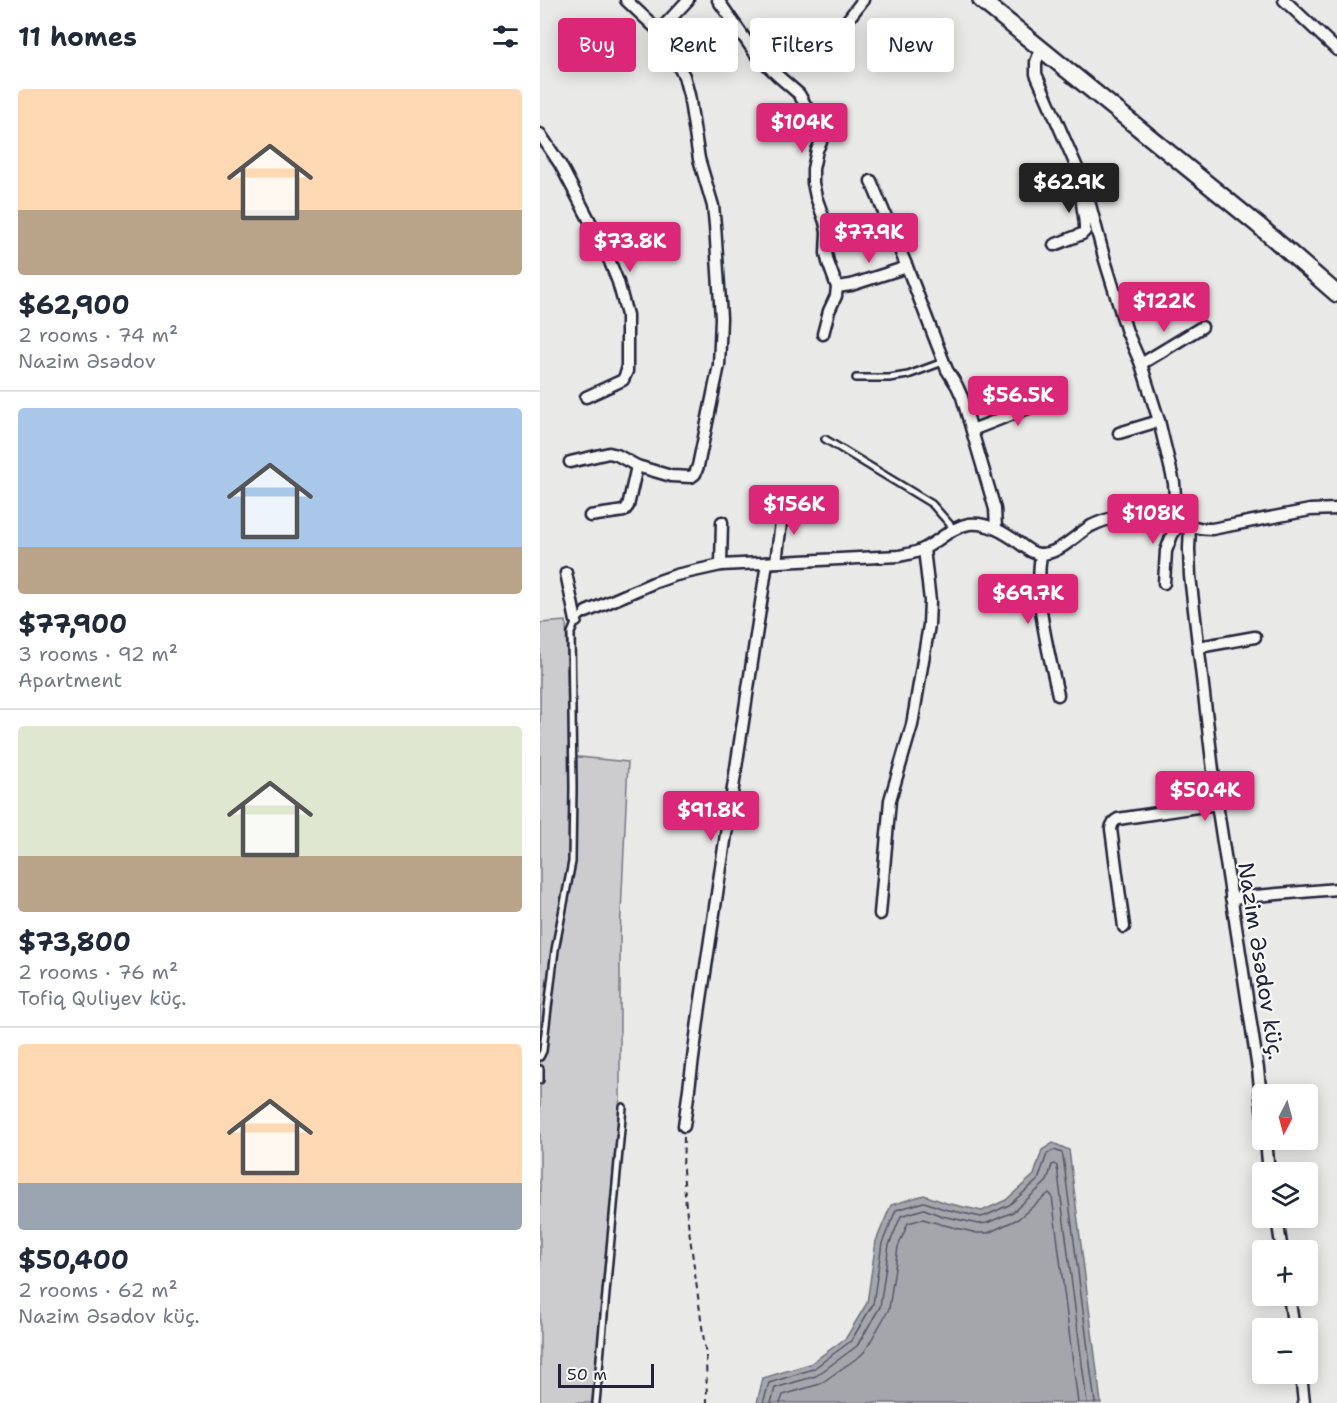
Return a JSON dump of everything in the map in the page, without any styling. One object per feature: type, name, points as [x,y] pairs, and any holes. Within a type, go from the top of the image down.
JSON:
[{"type":"street","points":[[626,0],[648,21]]},
{"type":"street","points":[[671,18],[688,0]]},
{"type":"street","points":[[718,0],[755,52],[799,94],[822,134],[822,142],[813,170],[813,183],[827,232],[828,262],[837,287],[823,334]]},
{"type":"street","points":[[849,18],[863,0]]},
{"type":"street","points":[[981,0],[1258,225],[1337,294]]},
{"type":"street","points":[[1284,0],[1337,50]]},
{"type":"street","points":[[1041,49],[1036,62],[1036,74],[1085,186],[1127,332],[1141,364],[1159,421],[1174,483],[1175,496],[1172,513]]},
{"type":"street","points":[[570,462],[609,453],[638,466],[671,476],[691,477],[695,474],[719,365],[721,318],[712,206],[699,159],[689,95],[682,72]]},
{"type":"street","points":[[540,134],[560,164],[606,252],[618,282],[627,315],[627,371],[623,380],[586,397]]},
{"type":"street","points":[[871,181],[943,362],[962,397],[995,509],[996,528]]},
{"type":"street","points":[[1054,245],[1085,231],[1081,203],[1085,186]]},
{"type":"street","points":[[837,287],[851,285],[907,267]]},
{"type":"street","points":[[1141,364],[1202,327]]},
{"type":"street","points":[[972,430],[1054,398]]},
{"type":"street","points":[[1119,433],[1159,421]]},
{"type":"street","points":[[590,516],[624,511],[628,506],[638,466]]},
{"type":"street","points":[[684,1126],[700,1006],[772,562],[783,507]]},
{"type":"street","points":[[586,612],[653,583],[721,565],[912,554],[954,530],[971,524],[996,528],[1032,552],[1041,554],[1064,546],[1091,526],[1114,517],[1134,513],[1153,511],[1172,513],[1201,529],[1212,529],[1310,510],[1337,509]]},
{"type":"street","points":[[721,565],[722,522]]},
{"type":"street","points":[[1164,584],[1166,551],[1172,535],[1186,522]]},
{"type":"street","name":"Nazim Əsədov küç.","points":[[1186,522],[1190,576],[1217,804],[1260,1084]]},
{"type":"street","points":[[880,914],[890,800],[912,725],[930,619],[924,549]]},
{"type":"street","points":[[1041,554],[1038,573],[1040,613],[1058,695]]},
{"type":"street","points":[[566,573],[576,621]]},
{"type":"street","points":[[1199,647],[1255,638]]},
{"type":"street","points":[[1124,927],[1111,829],[1114,821],[1217,804]]},
{"type":"street","points":[[1232,898],[1337,889]]},
{"type":"street","points":[[1302,1384],[1304,1403]]},
{"type":"lane","points":[[856,378],[889,378],[908,375],[943,362]]},
{"type":"lane","points":[[825,439],[932,504],[954,530]]},
{"type":"lane","points":[[540,1057],[543,1051],[555,950],[572,861],[571,633],[576,621],[586,612]]},
{"type":"lane","points":[[540,1069],[540,1080]]},
{"type":"lane","points":[[596,1403],[623,1107]]},
{"type":"path","points":[[684,1126],[683,1170],[686,1207],[706,1356],[707,1403]]},
{"type":"shaded area","points":[[566,621],[569,756],[628,762],[620,935],[620,1097],[592,1403],[540,1403],[540,623]]},
{"type":"water","points":[[1053,1143],[1069,1150],[1101,1403],[757,1403],[763,1378],[810,1364],[846,1338],[867,1303],[876,1241],[891,1205],[924,1195],[946,1203],[982,1211],[1006,1200],[1034,1175],[1042,1150]]}]
